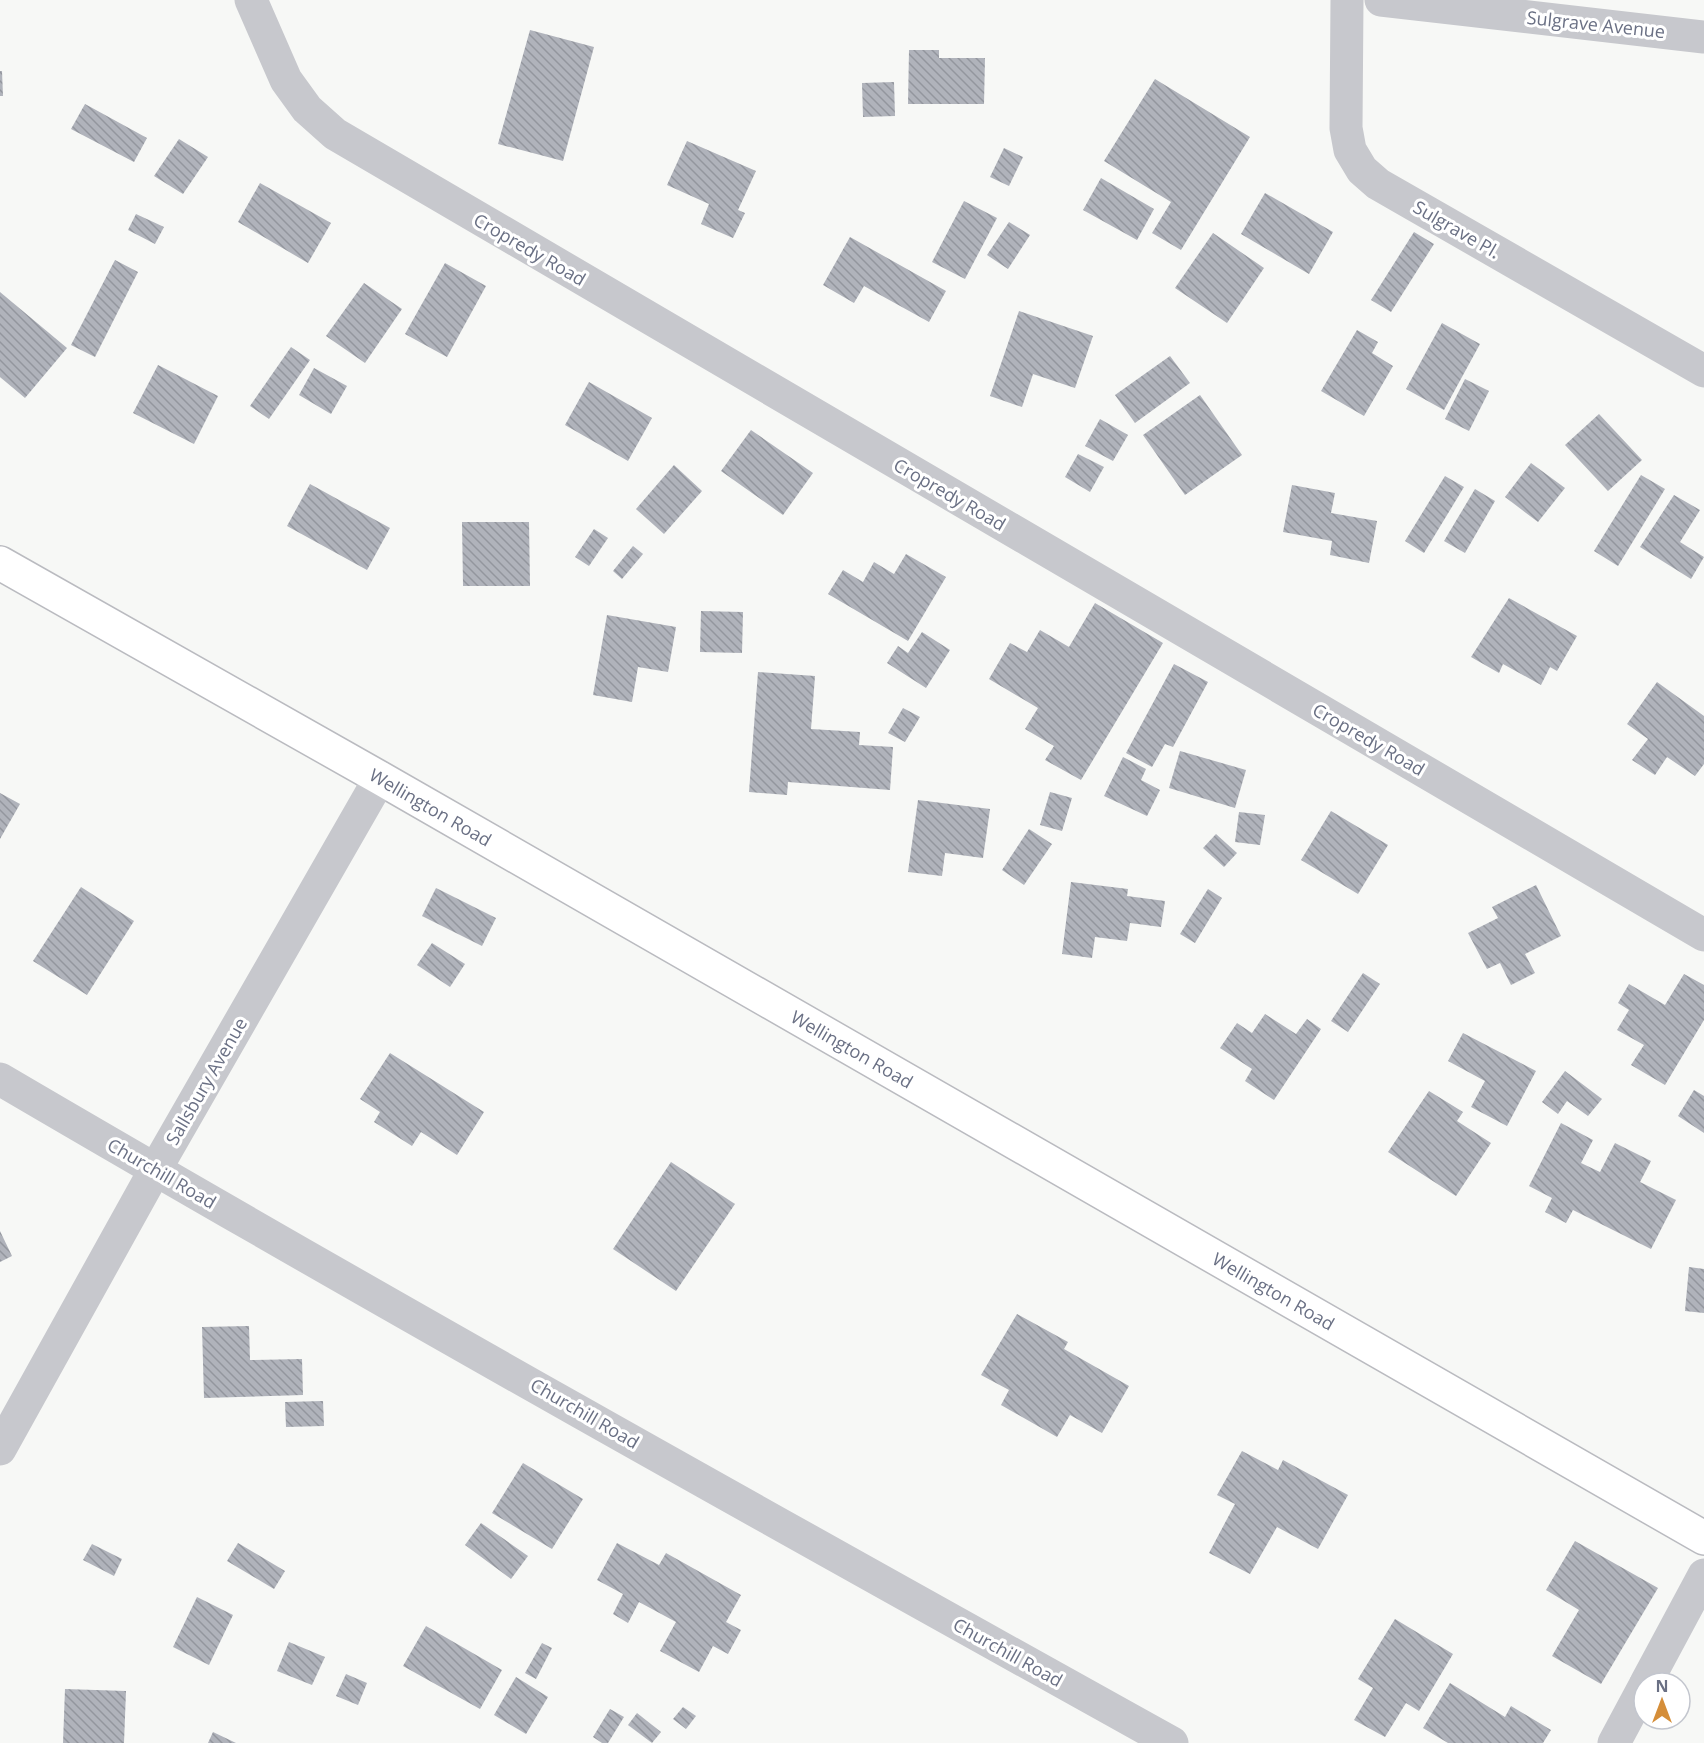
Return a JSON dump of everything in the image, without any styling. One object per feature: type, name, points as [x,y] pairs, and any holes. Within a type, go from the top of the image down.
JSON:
[{"type":"main road","name":"Wellington Road","points":[[0,563],[380,778],[1704,1538]]},
{"type":"street","name":"Cropredy Road","points":[[250,0],[286,80],[307,109],[334,134],[1704,935]]},
{"type":"street","name":"Sulgrave Pl.","points":[[1347,0],[1346,128],[1350,150],[1362,170],[1378,184],[1704,371]]},
{"type":"street","name":"Sulgrave Avenue","points":[[1381,0],[1704,37]]},
{"type":"street","name":"Sallsbury Avenue","points":[[0,1449],[380,778]]},
{"type":"street","name":"Churchill Road","points":[[0,1079],[842,1559],[1172,1743]]},
{"type":"street","points":[[1652,1671],[1704,1575]]},
{"type":"street","points":[[1614,1743],[1632,1709]]},
{"type":"building","points":[[530,30],[594,47],[563,161],[498,144]]},
{"type":"building","points":[[909,50],[939,50],[939,58],[985,58],[984,104],[908,104]]},
{"type":"building","points":[[0,71],[2,71],[3,96],[0,96]]},
{"type":"building","points":[[1155,79],[1250,137],[1181,250],[1152,233],[1171,202],[1104,161]]},
{"type":"building","points":[[894,82],[895,116],[863,117],[862,83]]},
{"type":"building","points":[[85,104],[147,138],[134,162],[71,129]]},
{"type":"building","points":[[179,139],[208,157],[183,194],[154,176]]},
{"type":"building","points":[[687,141],[756,171],[738,210],[745,213],[733,238],[701,224],[709,204],[667,185]]},
{"type":"building","points":[[1004,148],[1023,157],[1009,186],[990,177]]},
{"type":"building","points":[[1101,178],[1154,209],[1137,240],[1083,210]]},
{"type":"building","points":[[260,183],[331,223],[308,263],[238,222]]},
{"type":"building","points":[[1265,193],[1333,232],[1309,274],[1241,234]]},
{"type":"building","points":[[964,201],[997,218],[965,279],[932,262]]},
{"type":"building","points":[[136,214],[164,227],[155,244],[128,230]]},
{"type":"building","points":[[1009,222],[1030,235],[1008,269],[987,255]]},
{"type":"building","points":[[1414,232],[1434,244],[1391,312],[1371,300]]},
{"type":"building","points":[[1213,233],[1264,268],[1227,323],[1175,288]]},
{"type":"building","points":[[850,237],[946,291],[929,322],[864,286],[854,303],[823,285]]},
{"type":"building","points":[[115,260],[138,272],[95,357],[71,345]]},
{"type":"building","points":[[445,263],[486,286],[447,357],[405,334]]},
{"type":"building","points":[[364,283],[402,309],[365,363],[326,336]]},
{"type":"building","points":[[0,292],[67,348],[25,398],[0,377]]},
{"type":"building","points":[[1019,311],[1093,336],[1075,388],[1033,374],[1022,407],[990,396]]},
{"type":"building","points":[[1442,323],[1480,344],[1444,410],[1406,389]]},
{"type":"building","points":[[1357,330],[1378,342],[1372,353],[1393,366],[1364,416],[1321,391]]},
{"type":"building","points":[[291,347],[310,360],[269,419],[250,406]]},
{"type":"building","points":[[1170,356],[1190,383],[1135,423],[1115,395]]},
{"type":"building","points":[[158,365],[218,396],[194,444],[133,413]]},
{"type":"building","points":[[314,368],[347,386],[331,414],[299,395]]},
{"type":"building","points":[[1465,379],[1489,391],[1469,431],[1445,419]]},
{"type":"building","points":[[589,382],[652,418],[628,461],[565,425]]},
{"type":"building","points":[[1200,395],[1242,455],[1185,495],[1143,435]]},
{"type":"building","points":[[1599,414],[1642,460],[1608,491],[1565,445]]},
{"type":"building","points":[[1100,419],[1128,435],[1113,461],[1085,446]]},
{"type":"building","points":[[751,430],[813,473],[783,515],[721,471]]},
{"type":"building","points":[[1078,454],[1104,467],[1090,492],[1065,477]]},
{"type":"building","points":[[1531,463],[1565,488],[1538,522],[1505,497]]},
{"type":"building","points":[[674,465],[702,491],[664,534],[636,509]]},
{"type":"building","points":[[1641,475],[1665,489],[1618,566],[1594,551]]},
{"type":"building","points":[[1445,476],[1464,487],[1424,553],[1405,541]]},
{"type":"building","points":[[310,484],[390,528],[367,570],[287,526]]},
{"type":"building","points":[[1292,485],[1335,493],[1331,513],[1377,521],[1369,563],[1330,555],[1332,541],[1283,532]]},
{"type":"building","points":[[1475,489],[1495,501],[1465,553],[1444,541]]},
{"type":"building","points":[[1674,495],[1700,510],[1680,542],[1704,557],[1691,579],[1640,547]]},
{"type":"building","points":[[462,522],[529,522],[530,586],[463,586]]},
{"type":"building","points":[[594,529],[608,538],[589,566],[575,557]]},
{"type":"building","points":[[633,546],[643,554],[622,579],[613,571]]},
{"type":"building","points":[[906,554],[946,577],[908,641],[828,594],[843,570],[863,582],[874,562],[894,574]]},
{"type":"building","points":[[1509,598],[1577,636],[1557,671],[1550,667],[1541,685],[1503,664],[1499,673],[1471,657]]},
{"type":"building","points":[[1095,603],[1163,643],[1081,780],[1045,760],[1054,746],[1025,729],[1038,708],[989,679],[1010,643],[1027,652],[1040,630],[1069,647]]},
{"type":"building","points":[[701,611],[743,612],[742,653],[700,652]]},
{"type":"building","points":[[607,615],[676,627],[668,672],[638,667],[632,702],[593,695]]},
{"type":"building","points":[[922,632],[950,650],[926,688],[887,663],[898,646],[908,653]]},
{"type":"building","points":[[1174,664],[1208,682],[1173,747],[1165,744],[1152,767],[1126,753]]},
{"type":"building","points":[[758,672],[815,676],[811,729],[860,732],[859,745],[893,747],[890,790],[788,782],[787,795],[749,792]]},
{"type":"building","points":[[1657,682],[1704,716],[1704,764],[1695,776],[1667,757],[1655,775],[1632,760],[1648,739],[1627,724]]},
{"type":"building","points":[[903,708],[920,717],[905,742],[888,733]]},
{"type":"building","points":[[1180,751],[1246,770],[1235,808],[1169,788]]},
{"type":"building","points":[[1123,757],[1146,769],[1141,780],[1160,790],[1147,816],[1104,796]]},
{"type":"building","points":[[1050,792],[1072,798],[1062,831],[1040,825]]},
{"type":"building","points":[[0,793],[20,804],[0,839]]},
{"type":"building","points":[[918,800],[990,809],[983,858],[945,853],[942,876],[908,872]]},
{"type":"building","points":[[1331,811],[1388,845],[1358,894],[1301,860]]},
{"type":"building","points":[[1239,812],[1265,815],[1260,845],[1235,842]]},
{"type":"building","points":[[1029,829],[1052,844],[1024,885],[1002,870]]},
{"type":"building","points":[[1216,834],[1237,853],[1224,867],[1203,848]]},
{"type":"building","points":[[1071,882],[1128,889],[1127,896],[1165,901],[1161,927],[1130,923],[1127,941],[1095,937],[1092,958],[1062,954]]},
{"type":"building","points":[[1536,885],[1561,936],[1525,954],[1535,973],[1511,985],[1500,963],[1487,969],[1468,933],[1498,918],[1492,907]]},
{"type":"building","points":[[81,887],[134,921],[87,995],[33,961]]},
{"type":"building","points":[[436,888],[496,918],[482,946],[422,916]]},
{"type":"building","points":[[1208,889],[1222,898],[1195,943],[1180,934]]},
{"type":"building","points":[[432,943],[465,964],[450,987],[417,965]]},
{"type":"building","points":[[1363,973],[1380,984],[1348,1032],[1331,1021]]},
{"type":"building","points":[[1684,974],[1704,985],[1704,1020],[1665,1085],[1631,1065],[1644,1045],[1617,1030],[1629,1010],[1618,1003],[1629,984],[1665,1005]]},
{"type":"building","points":[[1265,1014],[1296,1034],[1307,1019],[1321,1029],[1274,1100],[1245,1081],[1252,1069],[1220,1048],[1237,1023],[1252,1033]]},
{"type":"building","points":[[1463,1033],[1536,1071],[1507,1126],[1471,1107],[1485,1081],[1448,1061]]},
{"type":"building","points":[[390,1053],[484,1112],[457,1155],[421,1132],[412,1146],[374,1122],[380,1112],[360,1099]]},
{"type":"building","points":[[1565,1071],[1602,1099],[1588,1116],[1567,1101],[1558,1114],[1542,1102]]},
{"type":"building","points":[[1694,1090],[1704,1096],[1704,1133],[1678,1116]]},
{"type":"building","points":[[1429,1091],[1463,1112],[1457,1121],[1491,1143],[1456,1196],[1388,1152]]},
{"type":"building","points":[[1561,1123],[1593,1140],[1581,1163],[1600,1172],[1615,1143],[1651,1161],[1640,1182],[1676,1200],[1651,1249],[1573,1210],[1566,1223],[1545,1212],[1552,1198],[1529,1186]]},
{"type":"building","points":[[671,1162],[735,1204],[676,1291],[613,1249]]},
{"type":"building","points":[[0,1231],[12,1256],[0,1262]]},
{"type":"building","points":[[1689,1267],[1704,1269],[1704,1313],[1685,1311]]},
{"type":"building","points":[[1017,1314],[1068,1342],[1064,1349],[1129,1386],[1102,1433],[1070,1415],[1057,1437],[1001,1405],[1009,1390],[981,1375]]},
{"type":"building","points":[[249,1326],[250,1360],[302,1359],[303,1395],[204,1398],[202,1327]]},
{"type":"building","points":[[323,1401],[324,1426],[286,1427],[285,1402]]},
{"type":"building","points":[[1242,1451],[1278,1470],[1283,1460],[1348,1495],[1318,1549],[1277,1527],[1250,1574],[1209,1553],[1235,1504],[1217,1495]]},
{"type":"building","points":[[523,1463],[583,1499],[552,1549],[492,1513]]},
{"type":"building","points":[[481,1523],[528,1556],[511,1579],[465,1545]]},
{"type":"building","points":[[1575,1541],[1658,1588],[1601,1684],[1552,1656],[1579,1610],[1546,1590]]},
{"type":"building","points":[[238,1543],[285,1571],[274,1589],[227,1561]]},
{"type":"building","points":[[617,1543],[659,1565],[666,1553],[741,1595],[726,1622],[741,1630],[728,1654],[713,1646],[699,1672],[660,1651],[676,1622],[639,1602],[628,1623],[613,1614],[623,1594],[597,1580]]},
{"type":"building","points":[[92,1544],[122,1559],[114,1576],[83,1560]]},
{"type":"building","points":[[197,1597],[233,1615],[209,1665],[173,1647]]},
{"type":"building","points":[[1395,1619],[1453,1654],[1419,1711],[1406,1703],[1385,1737],[1354,1720],[1373,1688],[1358,1679]]},
{"type":"building","points":[[426,1626],[502,1670],[480,1709],[403,1666]]},
{"type":"building","points":[[289,1642],[325,1657],[312,1685],[277,1671]]},
{"type":"building","points":[[542,1643],[552,1648],[536,1679],[525,1673]]},
{"type":"building","points":[[346,1674],[367,1683],[358,1705],[336,1696]]},
{"type":"building","points":[[516,1677],[548,1697],[526,1734],[494,1715]]},
{"type":"building","points":[[1450,1683],[1505,1717],[1511,1706],[1551,1730],[1543,1743],[1448,1743],[1423,1728]]},
{"type":"building","points":[[65,1689],[126,1691],[124,1743],[63,1743]]},
{"type":"building","points":[[683,1707],[696,1716],[686,1729],[673,1719]]},
{"type":"building","points":[[610,1709],[624,1717],[608,1743],[602,1743],[593,1737]]},
{"type":"building","points":[[637,1713],[661,1732],[652,1743],[628,1725]]},
{"type":"building","points":[[213,1732],[236,1743],[208,1743]]}]
